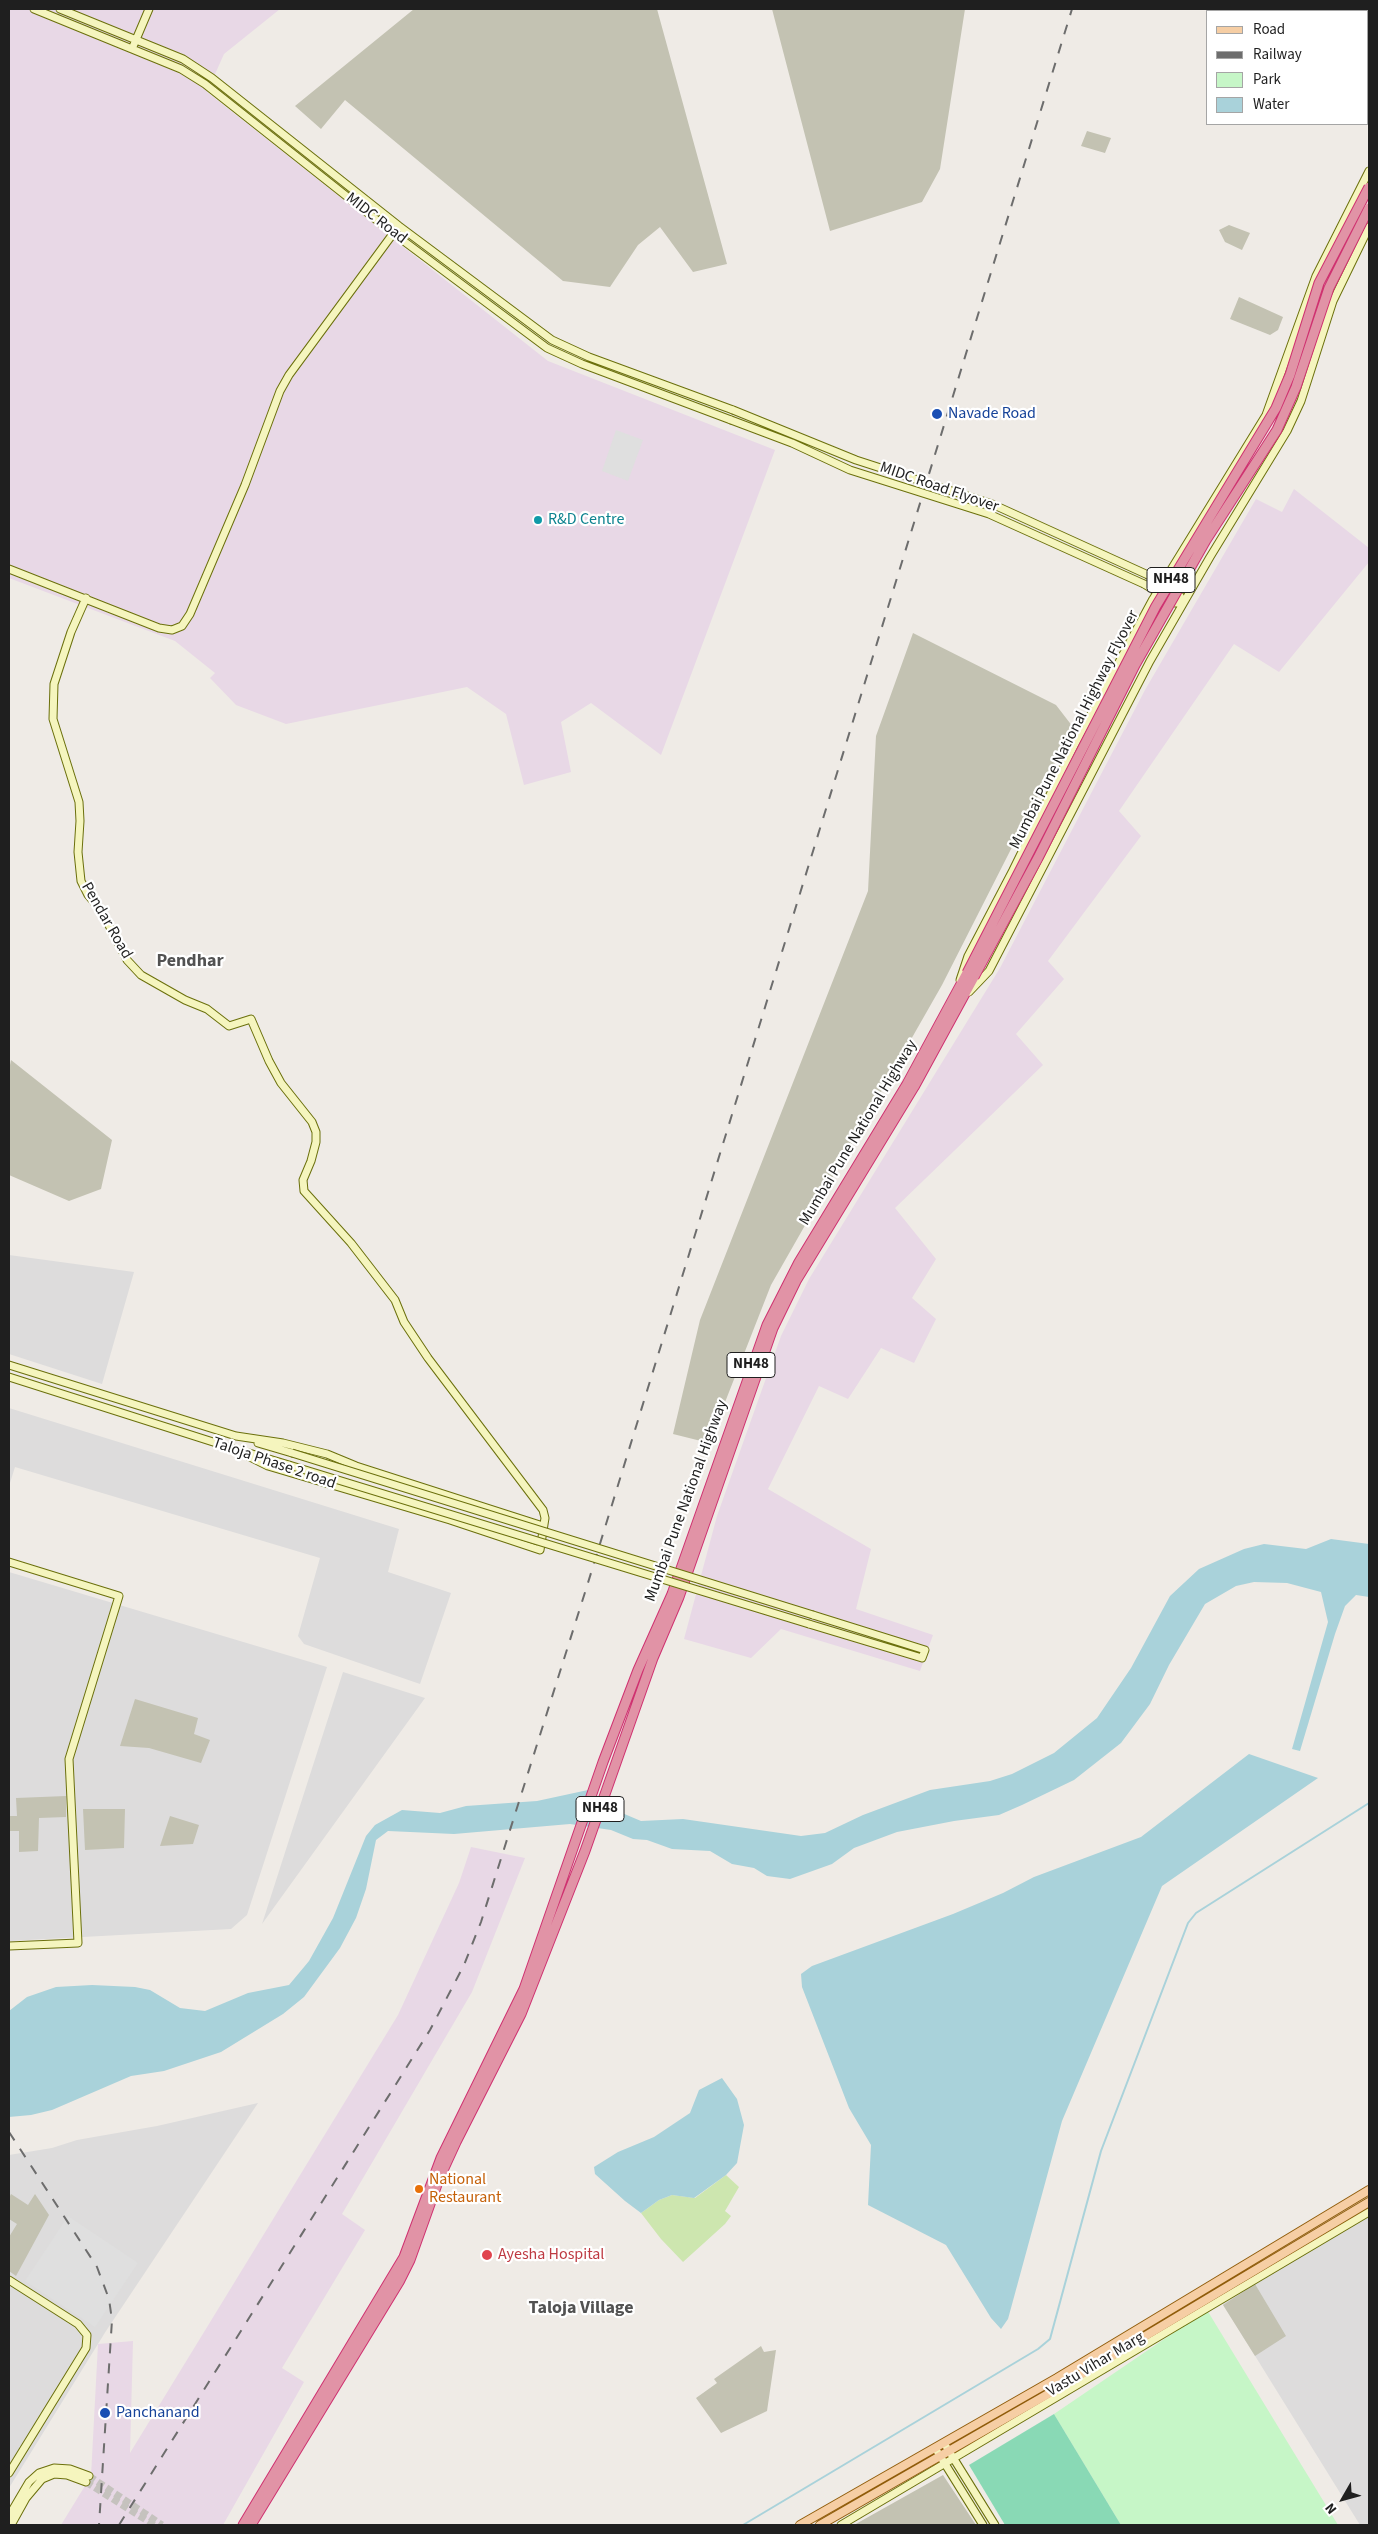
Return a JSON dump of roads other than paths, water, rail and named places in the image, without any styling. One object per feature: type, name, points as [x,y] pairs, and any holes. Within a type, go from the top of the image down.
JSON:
[{"type":"highway","name":"Mumbai Pune National Highway Flyover","points":[[959,996],[1156,606],[1276,408],[1290,376],[1319,283],[1369,188]]},
{"type":"highway","name":"Mumbai Pune National Highway Flyover","points":[[970,975],[1038,858],[1136,665],[1206,540],[1277,430],[1296,387],[1329,288],[1369,208]]},
{"type":"highway","name":"Mumbai Pune National Highway","points":[[243,2525],[404,2257],[450,2139],[515,2012],[604,1762],[642,1662],[672,1594],[767,1325],[799,1262],[959,996]]},
{"type":"highway","name":"Mumbai Pune National Highway","points":[[251,2525],[410,2260],[439,2179],[521,2014],[585,1852],[653,1658],[679,1597],[774,1328],[796,1282],[914,1088],[959,996]]},
{"type":"main road","points":[[800,2525],[944,2443],[1369,2190]]},
{"type":"main road","name":"Vastu Vihar Marg","points":[[820,2525],[949,2452],[1369,2202]]},
{"type":"street","name":"MIDC Road","points":[[34,9],[181,69],[206,84],[393,233],[547,348],[582,364],[728,419]]},
{"type":"street","name":"MIDC Road","points":[[60,9],[183,59],[212,78],[399,226],[552,340],[590,357],[730,410]]},
{"type":"street","points":[[132,49],[149,9]]},
{"type":"street","points":[[959,996],[968,956],[1075,744],[1162,583],[1266,415],[1316,276],[1369,171]]},
{"type":"street","points":[[9,570],[86,598],[159,628],[172,630],[182,626],[190,614],[245,485],[280,391],[289,375],[399,226]]},
{"type":"street","points":[[959,996],[989,971],[1150,661],[1287,431],[1301,401],[1332,301],[1369,227]]},
{"type":"street","points":[[728,419],[730,410]]},
{"type":"street","name":"MIDC Road Flyover","points":[[728,419],[792,443],[850,470],[989,514],[1144,584],[1175,603],[1183,603],[1180,596],[1162,583],[992,504],[856,460],[730,410]]},
{"type":"street","name":"Pendar Road","points":[[86,598],[71,632],[54,684],[53,719],[79,802],[78,852],[81,881],[102,912],[119,947],[141,974],[185,1000],[207,1009],[229,1026],[251,1019],[268,1061],[281,1083],[312,1122],[316,1132],[316,1142],[311,1161],[303,1180],[304,1192],[369,1266],[395,1300],[404,1322],[542,1510],[545,1518],[543,1526]]},
{"type":"street","name":"Taloja Phase 2 road","points":[[9,1365],[236,1436],[283,1443],[327,1454],[356,1466],[543,1526],[540,1550],[450,1520],[268,1466],[232,1448],[9,1377]]},
{"type":"street","points":[[232,1448],[922,1658],[925,1650],[236,1436]]},
{"type":"street","points":[[9,1562],[119,1596],[69,1759],[78,1943],[9,1946]]},
{"type":"street","points":[[841,2525],[1369,2212]]},
{"type":"street","points":[[9,2280],[78,2324],[87,2335],[86,2348],[9,2473]]},
{"type":"street","points":[[944,2443],[994,2525]]},
{"type":"street","points":[[935,2448],[983,2525]]},
{"type":"street","points":[[9,2516],[29,2482],[39,2473],[54,2468],[70,2469],[88,2479],[54,2474],[42,2479],[26,2498],[11,2525]]},
{"type":"water","points":[[1331,1539],[1369,1544],[1369,1597],[1356,1595],[1345,1606],[1300,1751],[1292,1749],[1328,1622],[1321,1592],[1287,1583],[1254,1582],[1236,1586],[1205,1604],[1169,1665],[1150,1704],[1121,1743],[1074,1780],[999,1815],[897,1832],[854,1848],[832,1864],[790,1879],[767,1876],[754,1868],[732,1864],[710,1851],[672,1849],[647,1840],[633,1839],[611,1830],[570,1824],[454,1834],[388,1831],[376,1840],[366,1889],[356,1918],[340,1948],[304,1997],[283,2014],[221,2052],[164,2071],[131,2076],[52,2110],[31,2115],[9,2117],[9,2011],[27,1997],[56,1987],[92,1985],[135,1987],[150,1990],[180,2008],[205,2011],[248,1993],[289,1985],[309,1961],[333,1918],[366,1836],[375,1825],[402,1810],[440,1813],[466,1806],[537,1801],[588,1790],[622,1813],[641,1821],[683,1819],[801,1836],[825,1833],[863,1815],[930,1790],[990,1781],[1012,1774],[1054,1753],[1097,1718],[1131,1668],[1170,1596],[1199,1569],[1244,1549],[1264,1544],[1306,1549]]},
{"type":"water","points":[[1249,1754],[1318,1778],[1162,1886],[1062,2121],[1008,2319],[1001,2329],[991,2318],[946,2245],[868,2205],[871,2145],[849,2108],[802,1987],[801,1974],[812,1966],[953,1914],[1003,1893],[1034,1877],[1141,1837]]},
{"type":"water","points":[[722,2078],[737,2099],[744,2125],[737,2163],[726,2175],[694,2198],[672,2195],[659,2200],[641,2213],[595,2174],[594,2167],[618,2152],[654,2137],[690,2113],[699,2090]]},
{"type":"waterway","points":[[743,2525],[1038,2349],[1050,2339],[1101,2151],[1188,1923],[1196,1913],[1369,1803]]},
{"type":"tunnel","points":[[89,2476],[162,2525]]},
{"type":"tunnel","points":[[86,2482],[154,2525]]},
{"type":"railway","points":[[119,2525],[430,2030],[464,1965],[481,1922],[587,1586],[1072,9]]},
{"type":"railway","points":[[9,2132],[97,2267],[109,2299],[112,2320],[99,2525]]},
{"type":"place","name":"Navade Road","points":[[937,414]]},
{"type":"place","name":"R&D Centre","points":[[538,520]]},
{"type":"place","name":"National Restaurant","points":[[419,2189]]},
{"type":"place","name":"Ayesha Hospital","points":[[487,2255]]},
{"type":"place","name":"Panchanand","points":[[105,2413]]},
{"type":"district","name":"Pendhar","points":[[190,962]]},
{"type":"district","name":"Taloja Village","points":[[581,2309]]}]
